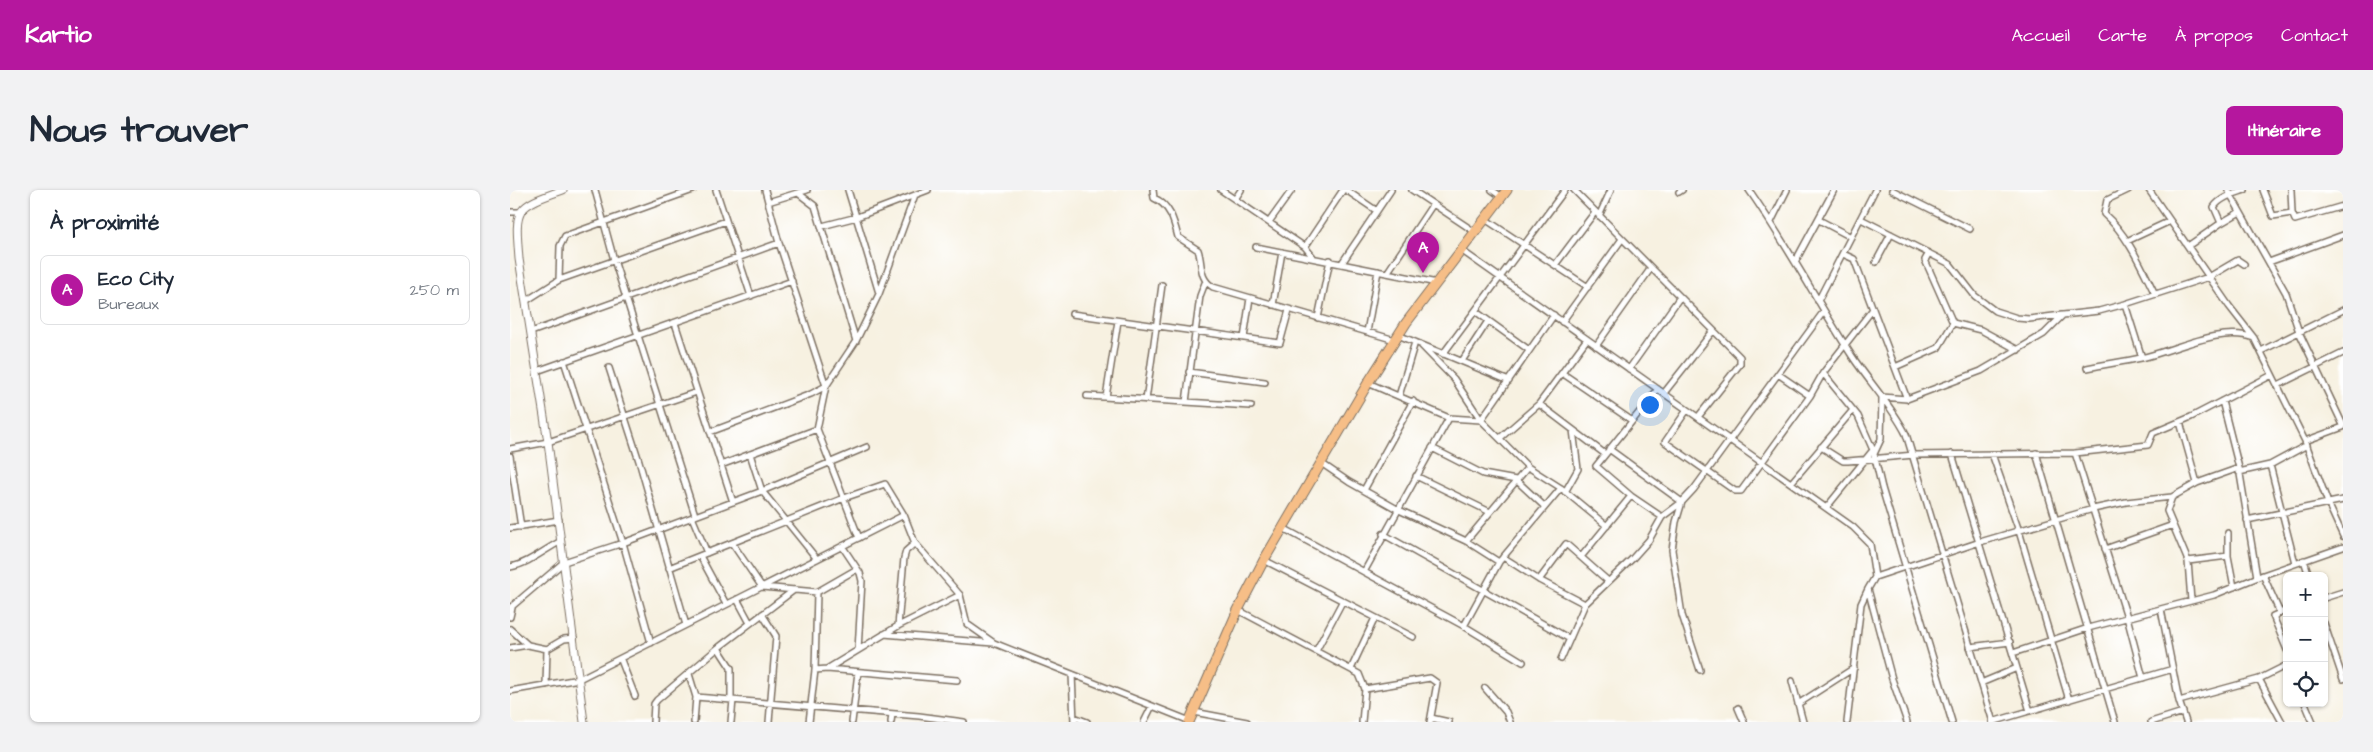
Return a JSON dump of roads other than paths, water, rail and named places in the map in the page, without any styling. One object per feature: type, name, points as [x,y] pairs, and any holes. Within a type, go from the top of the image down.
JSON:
[{"type":"main road","points":[[1191,718],[1238,610],[1264,560],[1368,383],[1396,337],[1504,194]]},
{"type":"street","points":[[563,190],[525,205],[519,212],[517,232],[548,442],[584,722]]},
{"type":"street","points":[[595,190],[614,260],[707,553]]},
{"type":"street","points":[[559,280],[562,238],[693,190]]},
{"type":"street","points":[[716,190],[752,296]]},
{"type":"street","points":[[764,190],[779,243],[826,386]]},
{"type":"street","points":[[768,202],[807,190]]},
{"type":"street","points":[[848,190],[879,294]]},
{"type":"street","points":[[822,226],[857,217],[928,190]]},
{"type":"street","points":[[1153,190],[1154,198],[1165,206],[1174,219],[1178,236],[1198,250],[1201,272],[1205,283],[1200,296],[1186,402]]},
{"type":"street","points":[[1221,190],[1304,247],[1313,258]]},
{"type":"street","points":[[1235,200],[1241,190]]},
{"type":"street","points":[[1269,222],[1292,190]]},
{"type":"street","points":[[1304,247],[1345,190],[1377,211]]},
{"type":"street","points":[[1342,263],[1391,190]]},
{"type":"street","points":[[1412,190],[1475,232]]},
{"type":"street","points":[[1492,190],[1504,194]]},
{"type":"street","points":[[1443,354],[1565,190]]},
{"type":"street","points":[[1574,190],[1740,357],[1740,360],[1698,417]]},
{"type":"street","points":[[1555,265],[1597,214],[1611,190]]},
{"type":"street","points":[[1749,190],[1771,222],[1846,346],[1899,420],[1914,455],[1992,722],[2172,669]]},
{"type":"street","points":[[1771,222],[1788,190]]},
{"type":"street","points":[[1795,262],[1834,190]]},
{"type":"street","points":[[1818,301],[1876,190]]},
{"type":"street","points":[[1892,190],[1970,229]]},
{"type":"street","points":[[2128,190],[2107,200],[2104,214],[2112,221],[2126,241],[2155,294]]},
{"type":"street","points":[[2149,190],[2229,306],[2254,338],[2306,443],[2328,504],[2343,536]]},
{"type":"street","points":[[2221,223],[2214,207],[2229,192],[2245,190]]},
{"type":"street","points":[[2264,190],[2273,216],[2292,213]]},
{"type":"street","points":[[2291,190],[2292,213],[2295,220],[2343,206]]},
{"type":"street","points":[[1875,577],[1980,542],[2093,509],[2126,502],[2172,497],[2197,483],[2239,470],[2270,464],[2306,443],[2343,426],[2299,332],[2286,293],[2229,192]]},
{"type":"street","points":[[798,193],[815,206],[856,341]]},
{"type":"street","points":[[860,538],[817,429],[826,386],[856,341],[879,294],[915,195]]},
{"type":"street","points":[[1388,273],[1433,204]]},
{"type":"street","points":[[510,212],[519,212]]},
{"type":"street","points":[[2188,246],[2240,212]]},
{"type":"street","points":[[1485,219],[1588,287]]},
{"type":"street","points":[[1861,219],[1950,264],[1975,296],[1995,311],[2017,318],[2029,319],[2100,311],[2209,277],[2238,260],[2244,264]]},
{"type":"street","points":[[1819,220],[1851,237]]},
{"type":"street","points":[[526,301],[559,280],[726,221]]},
{"type":"street","points":[[2126,241],[2170,221]]},
{"type":"street","points":[[1876,262],[1891,234]]},
{"type":"street","points":[[2269,262],[2343,235]]},
{"type":"street","points":[[1562,322],[1622,239]]},
{"type":"street","points":[[531,332],[779,243]]},
{"type":"street","points":[[1256,247],[1330,260],[1437,283]]},
{"type":"street","points":[[1462,250],[1792,483],[1853,527],[1870,544],[1875,577],[1861,604],[1846,722]]},
{"type":"street","points":[[1273,305],[1282,252]]},
{"type":"street","points":[[1929,253],[1925,260],[1952,323]]},
{"type":"street","points":[[1842,254],[1854,259],[1908,399]]},
{"type":"street","points":[[1318,318],[1330,260]]},
{"type":"street","points":[[1596,346],[1651,268]]},
{"type":"street","points":[[1367,332],[1378,271]]},
{"type":"street","points":[[537,371],[792,281]]},
{"type":"street","points":[[1205,283],[1289,310],[1367,332],[1417,343],[1509,381]]},
{"type":"street","points":[[1146,400],[1162,285]]},
{"type":"street","points":[[1629,368],[1680,297]]},
{"type":"street","points":[[1244,338],[1250,298]]},
{"type":"street","points":[[2125,304],[2142,358]]},
{"type":"street","points":[[1687,410],[1665,442],[1707,470],[1735,492],[1741,492],[1810,396],[1823,373],[1846,346],[1873,309]]},
{"type":"street","points":[[1072,314],[1280,343],[1289,310]]},
{"type":"street","points":[[2261,351],[2343,310]]},
{"type":"street","points":[[1561,659],[1585,604],[1649,540],[1662,517],[1682,502],[1730,440],[1824,311]]},
{"type":"street","points":[[1475,312],[1529,350]]},
{"type":"street","points":[[1481,420],[1554,315]]},
{"type":"street","points":[[1882,397],[1908,399],[1981,371],[2044,334],[2063,315]]},
{"type":"street","points":[[1106,397],[1118,321]]},
{"type":"street","points":[[1462,361],[1488,321]]},
{"type":"street","points":[[675,323],[733,502]]},
{"type":"street","points":[[1952,323],[1981,330],[2018,350]]},
{"type":"street","points":[[1895,367],[1938,348],[1952,323]]},
{"type":"street","points":[[1664,393],[1713,331]]},
{"type":"street","points":[[2087,368],[2142,358],[2222,334],[2243,334],[2254,338]]},
{"type":"street","points":[[1500,438],[1539,404],[1587,339]]},
{"type":"street","points":[[1399,396],[1417,343]]},
{"type":"street","points":[[1417,343],[1454,379],[1481,420],[1528,467],[1563,490],[1607,526]]},
{"type":"street","points":[[2278,385],[2343,353]]},
{"type":"street","points":[[564,362],[623,543],[651,643]]},
{"type":"street","points":[[608,368],[626,417],[686,625]]},
{"type":"street","points":[[1189,372],[1266,382]]},
{"type":"street","points":[[1562,373],[1632,420]]},
{"type":"street","points":[[1823,373],[1853,410],[1874,454],[1882,488],[1952,722]]},
{"type":"street","points":[[1778,374],[1810,396]]},
{"type":"street","points":[[1874,454],[2075,452],[2148,445],[2153,433],[2180,422],[2272,375]]},
{"type":"street","points":[[1368,383],[1449,418],[1481,420]]},
{"type":"street","points":[[710,432],[812,394],[826,386]]},
{"type":"street","points":[[1658,390],[1596,466],[1631,496],[1662,517]]},
{"type":"street","points":[[510,449],[548,442],[698,392]]},
{"type":"street","points":[[1087,396],[1250,406]]},
{"type":"street","points":[[1826,508],[1865,460],[1874,454],[1881,439],[1882,397]]},
{"type":"street","points":[[1364,490],[1413,401]]},
{"type":"street","points":[[2222,401],[2239,470],[2247,520],[2260,576],[2280,612]]},
{"type":"street","points":[[1539,404],[1605,454]]},
{"type":"street","points":[[1792,483],[1853,410]]},
{"type":"street","points":[[1364,572],[1383,534],[1449,418]]},
{"type":"street","points":[[2180,422],[2197,483]]},
{"type":"street","points":[[721,465],[817,429]]},
{"type":"street","points":[[1464,626],[1501,560],[1545,507],[1563,490],[1578,468],[1573,430]]},
{"type":"street","points":[[510,617],[511,608],[564,562],[623,543],[762,491],[867,447]]},
{"type":"street","points":[[1821,447],[1844,461],[1865,460]]},
{"type":"street","points":[[1432,448],[1483,474],[1516,480],[1545,507]]},
{"type":"street","points":[[1609,449],[1682,502]]},
{"type":"street","points":[[2075,452],[2143,678]]},
{"type":"street","points":[[2036,453],[2115,722]]},
{"type":"street","points":[[750,454],[762,491],[817,559]]},
{"type":"street","points":[[1952,454],[2030,711]]},
{"type":"street","points":[[1992,454],[2019,531],[2068,700]]},
{"type":"street","points":[[510,456],[512,489],[521,527]]},
{"type":"street","points":[[1321,463],[1398,509],[1466,541],[1585,604]]},
{"type":"street","points":[[2270,464],[2295,563]]},
{"type":"street","points":[[1466,541],[1528,467]]},
{"type":"street","points":[[1416,476],[1490,512]]},
{"type":"street","points":[[669,568],[844,498],[885,484],[904,515],[915,543],[960,595],[967,624],[994,643],[1152,706],[1191,718],[1247,722]]},
{"type":"street","points":[[1581,557],[1631,496]]},
{"type":"street","points":[[2172,497],[2166,511],[2188,561],[2190,601]]},
{"type":"street","points":[[2247,520],[2343,500]]},
{"type":"street","points":[[1682,502],[1676,522],[1672,550],[1682,615],[1700,670]]},
{"type":"street","points":[[510,691],[579,679],[621,660],[726,604],[904,515]]},
{"type":"street","points":[[510,528],[558,520]]},
{"type":"street","points":[[2105,550],[2173,525]]},
{"type":"street","points":[[1283,528],[1464,626],[1523,662]]},
{"type":"street","points":[[2228,533],[2228,556],[2234,588]]},
{"type":"street","points":[[1383,534],[1482,592],[1570,639]]},
{"type":"street","points":[[510,567],[521,566],[541,551],[561,542]]},
{"type":"street","points":[[732,543],[762,587]]},
{"type":"street","points":[[898,626],[904,558],[906,551],[915,543]]},
{"type":"street","points":[[1538,580],[1566,544],[1608,581]]},
{"type":"street","points":[[842,546],[857,569],[862,581],[858,650]]},
{"type":"street","points":[[2013,653],[2088,628],[2234,588],[2260,576],[2343,547]]},
{"type":"street","points":[[700,556],[726,604]]},
{"type":"street","points":[[2188,561],[2228,556]]},
{"type":"street","points":[[1264,560],[1342,602],[1413,637]]},
{"type":"street","points":[[2304,560],[2308,572]]},
{"type":"street","points":[[762,587],[818,592],[857,569]]},
{"type":"street","points":[[1868,589],[1892,679],[1907,722]]},
{"type":"street","points":[[652,722],[654,704],[718,648],[794,590]]},
{"type":"street","points":[[809,722],[816,670],[818,592]]},
{"type":"street","points":[[2328,597],[2343,592]]},
{"type":"street","points":[[826,669],[898,626],[960,595]]},
{"type":"street","points":[[737,599],[750,623]]},
{"type":"street","points":[[1316,651],[1342,602]]},
{"type":"street","points":[[2160,609],[2179,701],[2186,722]]},
{"type":"street","points":[[1238,610],[1358,674],[1364,689],[1362,722]]},
{"type":"street","points":[[2283,611],[2273,616],[2283,640]]},
{"type":"street","points":[[762,614],[776,636],[768,722]]},
{"type":"street","points":[[1350,669],[1375,618]]},
{"type":"street","points":[[510,630],[528,645]]},
{"type":"street","points":[[884,634],[994,643]]},
{"type":"street","points":[[2328,634],[2343,679]]},
{"type":"street","points":[[510,648],[528,645],[547,649],[564,639],[574,638]]},
{"type":"street","points":[[1970,647],[2010,642]]},
{"type":"street","points":[[718,648],[731,668],[731,722]]},
{"type":"street","points":[[546,685],[547,649]]},
{"type":"street","points":[[621,660],[635,696]]},
{"type":"street","points":[[2179,701],[2259,679],[2283,667]]},
{"type":"street","points":[[1798,704],[1854,668]]},
{"type":"street","points":[[1981,683],[2017,668]]},
{"type":"street","points":[[816,670],[826,669],[956,680]]},
{"type":"street","points":[[852,722],[858,672]]},
{"type":"street","points":[[689,674],[696,697],[694,722]]},
{"type":"street","points":[[1072,674],[1074,719],[1087,722]]},
{"type":"street","points":[[1364,689],[1430,678],[1437,683],[1431,720],[1449,722]]},
{"type":"street","points":[[2259,679],[2282,722]]},
{"type":"street","points":[[1792,681],[1803,722]]},
{"type":"street","points":[[1485,688],[1506,712],[1510,722]]},
{"type":"street","points":[[696,697],[854,710],[964,722]]},
{"type":"street","points":[[1144,722],[1152,706]]},
{"type":"street","points":[[2307,707],[2313,722]]},
{"type":"street","points":[[1738,708],[1744,722]]},
{"type":"street","points":[[2151,722],[2182,712]]},
{"type":"street","points":[[891,722],[892,714]]},
{"type":"place","name":"Eco City","points":[[1423,273]]}]
